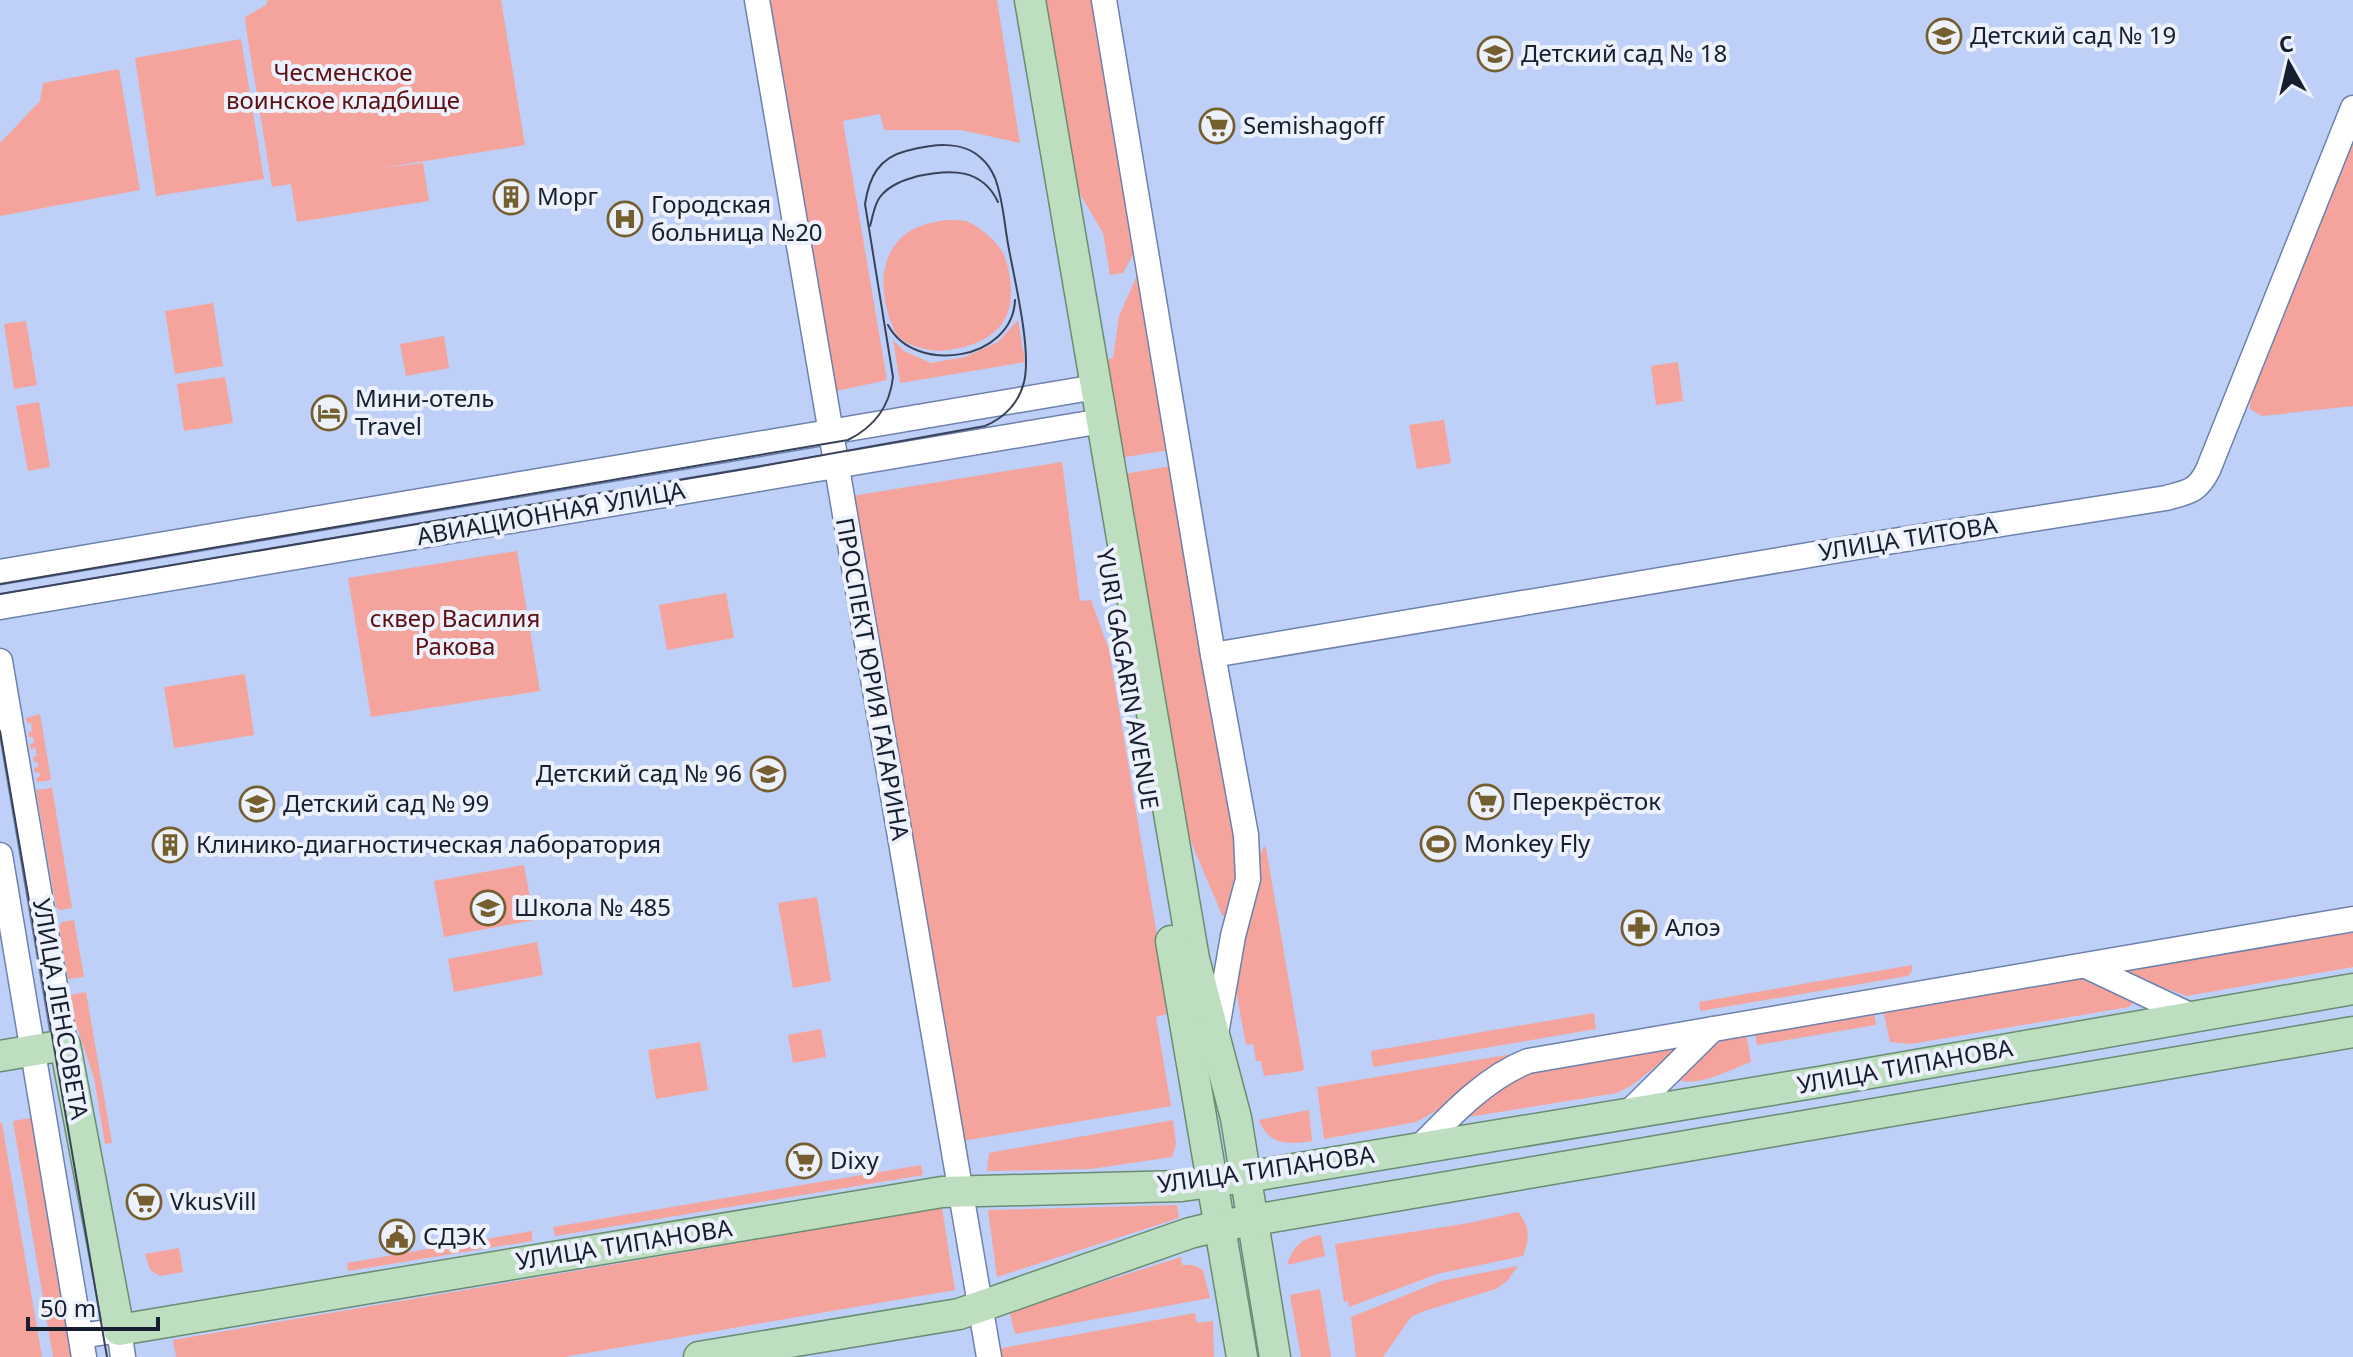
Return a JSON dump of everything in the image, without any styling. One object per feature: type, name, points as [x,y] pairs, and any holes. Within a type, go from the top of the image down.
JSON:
[{"type":"main road","name":"YURI GAGARIN AVENUE","points":[[1012,0],[1194,959],[1236,1118],[1275,1357]]},
{"type":"main road","name":"YURI GAGARIN AVENUE","points":[[1030,0],[1087,388]]},
{"type":"main road","name":"YURI GAGARIN AVENUE","points":[[1093,422],[1242,1357]]},
{"type":"main road","name":"УЛИЦА ТИПАНОВА","points":[[121,1344],[912,1197],[961,1191],[1182,1186],[1212,1182],[2353,989]]},
{"type":"main road","name":"УЛИЦА ТИПАНОВА","points":[[699,1357],[959,1314],[1190,1233],[1219,1226],[2353,1032]]},
{"type":"main road","points":[[0,1056],[65,1045]]},
{"type":"main road","name":"УЛИЦА ЛЕНСОВЕТА","points":[[65,1045],[121,1344]]},
{"type":"street","name":"ПРОСПЕКТ ЮРИЯ ГАГАРИНА","points":[[757,0],[989,1357]]},
{"type":"street","name":"YURI GAGARIN AVENUE","points":[[1104,0],[1248,859],[1248,879],[1227,967],[1216,1038]]},
{"type":"street","name":"УЛИЦА ТИТОВА","points":[[1213,655],[2189,492],[2201,484],[2208,470],[2353,108]]},
{"type":"street","name":"АВИАЦИОННАЯ УЛИЦА","points":[[0,572],[1087,388]]},
{"type":"street","name":"АВИАЦИОННАЯ УЛИЦА","points":[[0,607],[1093,422]]},
{"type":"street","name":"УЛИЦА ЛЕНСОВЕТА","points":[[0,661],[65,1045]]},
{"type":"street","name":"УЛИЦА ЛЕНСОВЕТА","points":[[0,855],[83,1347]]},
{"type":"street","points":[[1418,1149],[1458,1109],[1515,1066],[1547,1057],[2353,919]]},
{"type":"street","points":[[2086,966],[2194,1017]]},
{"type":"street","points":[[1627,1114],[1713,1029]]},
{"type":"street","name":"УЛИЦА ТИПАНОВА","points":[[83,1347],[121,1344]]},
{"type":"green space","name":"Чесменское воинское кладбище","points":[[268,0],[501,0],[525,145],[381,168],[423,163],[429,201],[297,222],[291,184],[272,187],[247,34],[245,17],[266,5]]},
{"type":"green space","points":[[767,0],[997,0],[1020,143],[961,130],[884,130],[880,114],[843,121],[887,380],[832,392]]},
{"type":"green space","points":[[1043,0],[1093,0],[1135,251],[1123,273],[1110,275],[1103,233],[1074,184]]},
{"type":"green space","points":[[241,39],[264,179],[156,196],[135,58]]},
{"type":"green space","points":[[119,69],[140,190],[0,216],[0,143],[40,101],[43,83]]},
{"type":"green space","points":[[2353,137],[2353,406],[2262,416],[2250,409],[2251,393]]},
{"type":"green space","points":[[947,220],[971,223],[1000,248],[1010,277],[1011,295],[1005,319],[986,338],[960,348],[934,351],[911,345],[897,335],[886,307],[884,275],[889,255],[902,237],[923,225]]},
{"type":"green space","points":[[1139,271],[1169,450],[1119,458],[1102,360],[1113,358],[1119,316]]},
{"type":"green space","points":[[213,303],[223,366],[175,374],[165,311]]},
{"type":"green space","points":[[1018,320],[1025,362],[900,383],[893,340],[904,351],[931,363],[965,357],[998,342]]},
{"type":"green space","points":[[26,321],[37,385],[14,389],[4,324]]},
{"type":"green space","points":[[444,336],[449,368],[406,376],[400,344]]},
{"type":"green space","points":[[1678,362],[1683,401],[1656,405],[1651,366]]},
{"type":"green space","points":[[225,377],[233,423],[184,431],[177,384]]},
{"type":"green space","points":[[39,402],[50,467],[28,471],[16,406]]},
{"type":"green space","points":[[1444,420],[1451,463],[1417,469],[1409,425]]},
{"type":"green space","points":[[1062,462],[1080,601],[1091,600],[1109,650],[1170,1013],[1156,1017],[1171,1106],[963,1141],[852,496]]},
{"type":"green space","points":[[1172,466],[1239,867],[1228,913],[1224,916],[1181,818],[1123,474]]},
{"type":"green space","name":"сквер Василия Ракова","points":[[517,551],[540,691],[371,717],[348,578]]},
{"type":"green space","points":[[726,593],[734,638],[667,650],[659,605]]},
{"type":"green space","points":[[245,674],[254,735],[174,748],[164,687]]},
{"type":"green space","points":[[40,714],[51,780],[37,782],[36,778],[40,776],[34,768],[38,767],[38,762],[34,762],[33,757],[37,756],[35,748],[31,749],[33,737],[29,737],[28,732],[32,731],[31,723],[27,723],[26,718]]},
{"type":"green space","points":[[52,788],[72,908],[60,910],[56,907],[36,790]]},
{"type":"green space","points":[[1264,846],[1304,1069],[1264,1076],[1261,1061],[1256,1061],[1253,1044],[1246,1045],[1235,985],[1258,859]]},
{"type":"green space","points":[[524,865],[534,920],[444,937],[434,881]]},
{"type":"green space","points":[[817,897],[831,981],[793,988],[778,903]]},
{"type":"green space","points":[[74,920],[84,977],[68,979],[59,927],[62,922]]},
{"type":"green space","points":[[2353,928],[2353,967],[2187,996],[2131,976],[2128,971],[2128,969]]},
{"type":"green space","points":[[537,942],[543,975],[454,992],[448,959]]},
{"type":"green space","points":[[1912,965],[1908,976],[1700,1011],[1699,1002]]},
{"type":"green space","points":[[2079,978],[2134,1002],[2129,1007],[1911,1044],[1890,1042],[1883,1010]]},
{"type":"green space","points":[[86,992],[112,1143],[105,1144],[94,1078],[74,1018],[70,995]]},
{"type":"green space","points":[[1874,1011],[1876,1025],[1757,1045],[1755,1032]]},
{"type":"green space","points":[[1594,1013],[1596,1029],[1373,1067],[1371,1051]]},
{"type":"green space","points":[[821,1029],[826,1057],[793,1063],[788,1035]]},
{"type":"green space","points":[[1746,1033],[1751,1062],[1706,1079],[1679,1080],[1679,1074],[1725,1038]]},
{"type":"green space","points":[[700,1042],[708,1090],[656,1099],[648,1050]]},
{"type":"green space","points":[[1680,1047],[1631,1086],[1617,1093],[1468,1117],[1472,1109],[1526,1072]]},
{"type":"green space","points":[[1518,1053],[1445,1106],[1416,1122],[1324,1139],[1317,1087]]},
{"type":"green space","points":[[1309,1110],[1312,1141],[1295,1143],[1274,1139],[1259,1120]]},
{"type":"green space","points":[[31,1118],[71,1357],[53,1357],[13,1121]]},
{"type":"green space","points":[[1173,1120],[1176,1144],[1172,1157],[1091,1169],[987,1171],[989,1153]]},
{"type":"green space","points":[[2,1123],[42,1357],[0,1357]]},
{"type":"green space","points":[[921,1165],[923,1175],[555,1236],[553,1227]]},
{"type":"green space","points":[[1177,1205],[1179,1218],[997,1277],[988,1210]]},
{"type":"green space","points":[[942,1208],[955,1290],[564,1357],[176,1357],[173,1340]]},
{"type":"green space","points":[[1518,1212],[1528,1233],[1523,1256],[1437,1274],[1349,1307],[1348,1301],[1344,1302],[1335,1244]]},
{"type":"green space","points":[[532,1231],[532,1241],[348,1271],[347,1263]]},
{"type":"green space","points":[[1321,1235],[1325,1256],[1287,1265],[1299,1244]]},
{"type":"green space","points":[[179,1248],[183,1272],[160,1276],[150,1270],[145,1254]]},
{"type":"green space","points":[[1181,1257],[1182,1265],[1193,1265],[1203,1270],[1210,1298],[1015,1334],[1010,1313],[1014,1310]]},
{"type":"green space","points":[[1518,1266],[1507,1281],[1496,1289],[1411,1317],[1383,1357],[1356,1357],[1351,1317],[1441,1281]]},
{"type":"green space","points":[[1320,1289],[1331,1357],[1301,1357],[1290,1295]]},
{"type":"green space","points":[[1195,1313],[1197,1323],[1213,1321],[1214,1357],[998,1357],[997,1349]]},
{"type":"tram line","points":[[0,584],[848,440],[866,429],[879,414],[888,397],[893,377],[865,204],[876,170],[896,154],[945,145],[973,152],[985,162],[995,178],[1021,314],[1026,368],[1022,390],[1014,403],[998,419],[985,426],[0,594]]},
{"type":"tram line","points":[[870,226],[880,197],[897,184],[918,176],[953,172],[974,177],[991,191],[998,202]]},
{"type":"tram line","points":[[888,325],[901,341],[919,351],[940,355],[961,354],[981,348],[998,336],[1010,320],[1015,300]]},
{"type":"tram line","points":[[0,731],[107,1357]]},
{"type":"place","name":"Детский сад № 19","points":[[1944,36]]},
{"type":"place","name":"Детский сад № 18","points":[[1495,54]]},
{"type":"place","name":"Semishagoff","points":[[1217,126]]},
{"type":"place","name":"Морг","points":[[511,197]]},
{"type":"place","name":"Городская больница №20","points":[[625,219]]},
{"type":"place","name":"Мини-отель Travel","points":[[329,413]]},
{"type":"place","name":"Детский сад № 96","points":[[768,774]]},
{"type":"place","name":"Перекрёсток","points":[[1486,802]]},
{"type":"place","name":"Детский сад № 99","points":[[257,804]]},
{"type":"place","name":"Monkey Fly","points":[[1438,844]]},
{"type":"place","name":"Клинико-диагностическая лаборатория","points":[[170,845]]},
{"type":"place","name":"Школа № 485","points":[[488,908]]},
{"type":"place","name":"Алоэ","points":[[1639,928]]},
{"type":"place","name":"Dixy","points":[[804,1161]]},
{"type":"place","name":"VkusVill","points":[[144,1202]]},
{"type":"place","name":"СДЭК","points":[[397,1237]]}]
